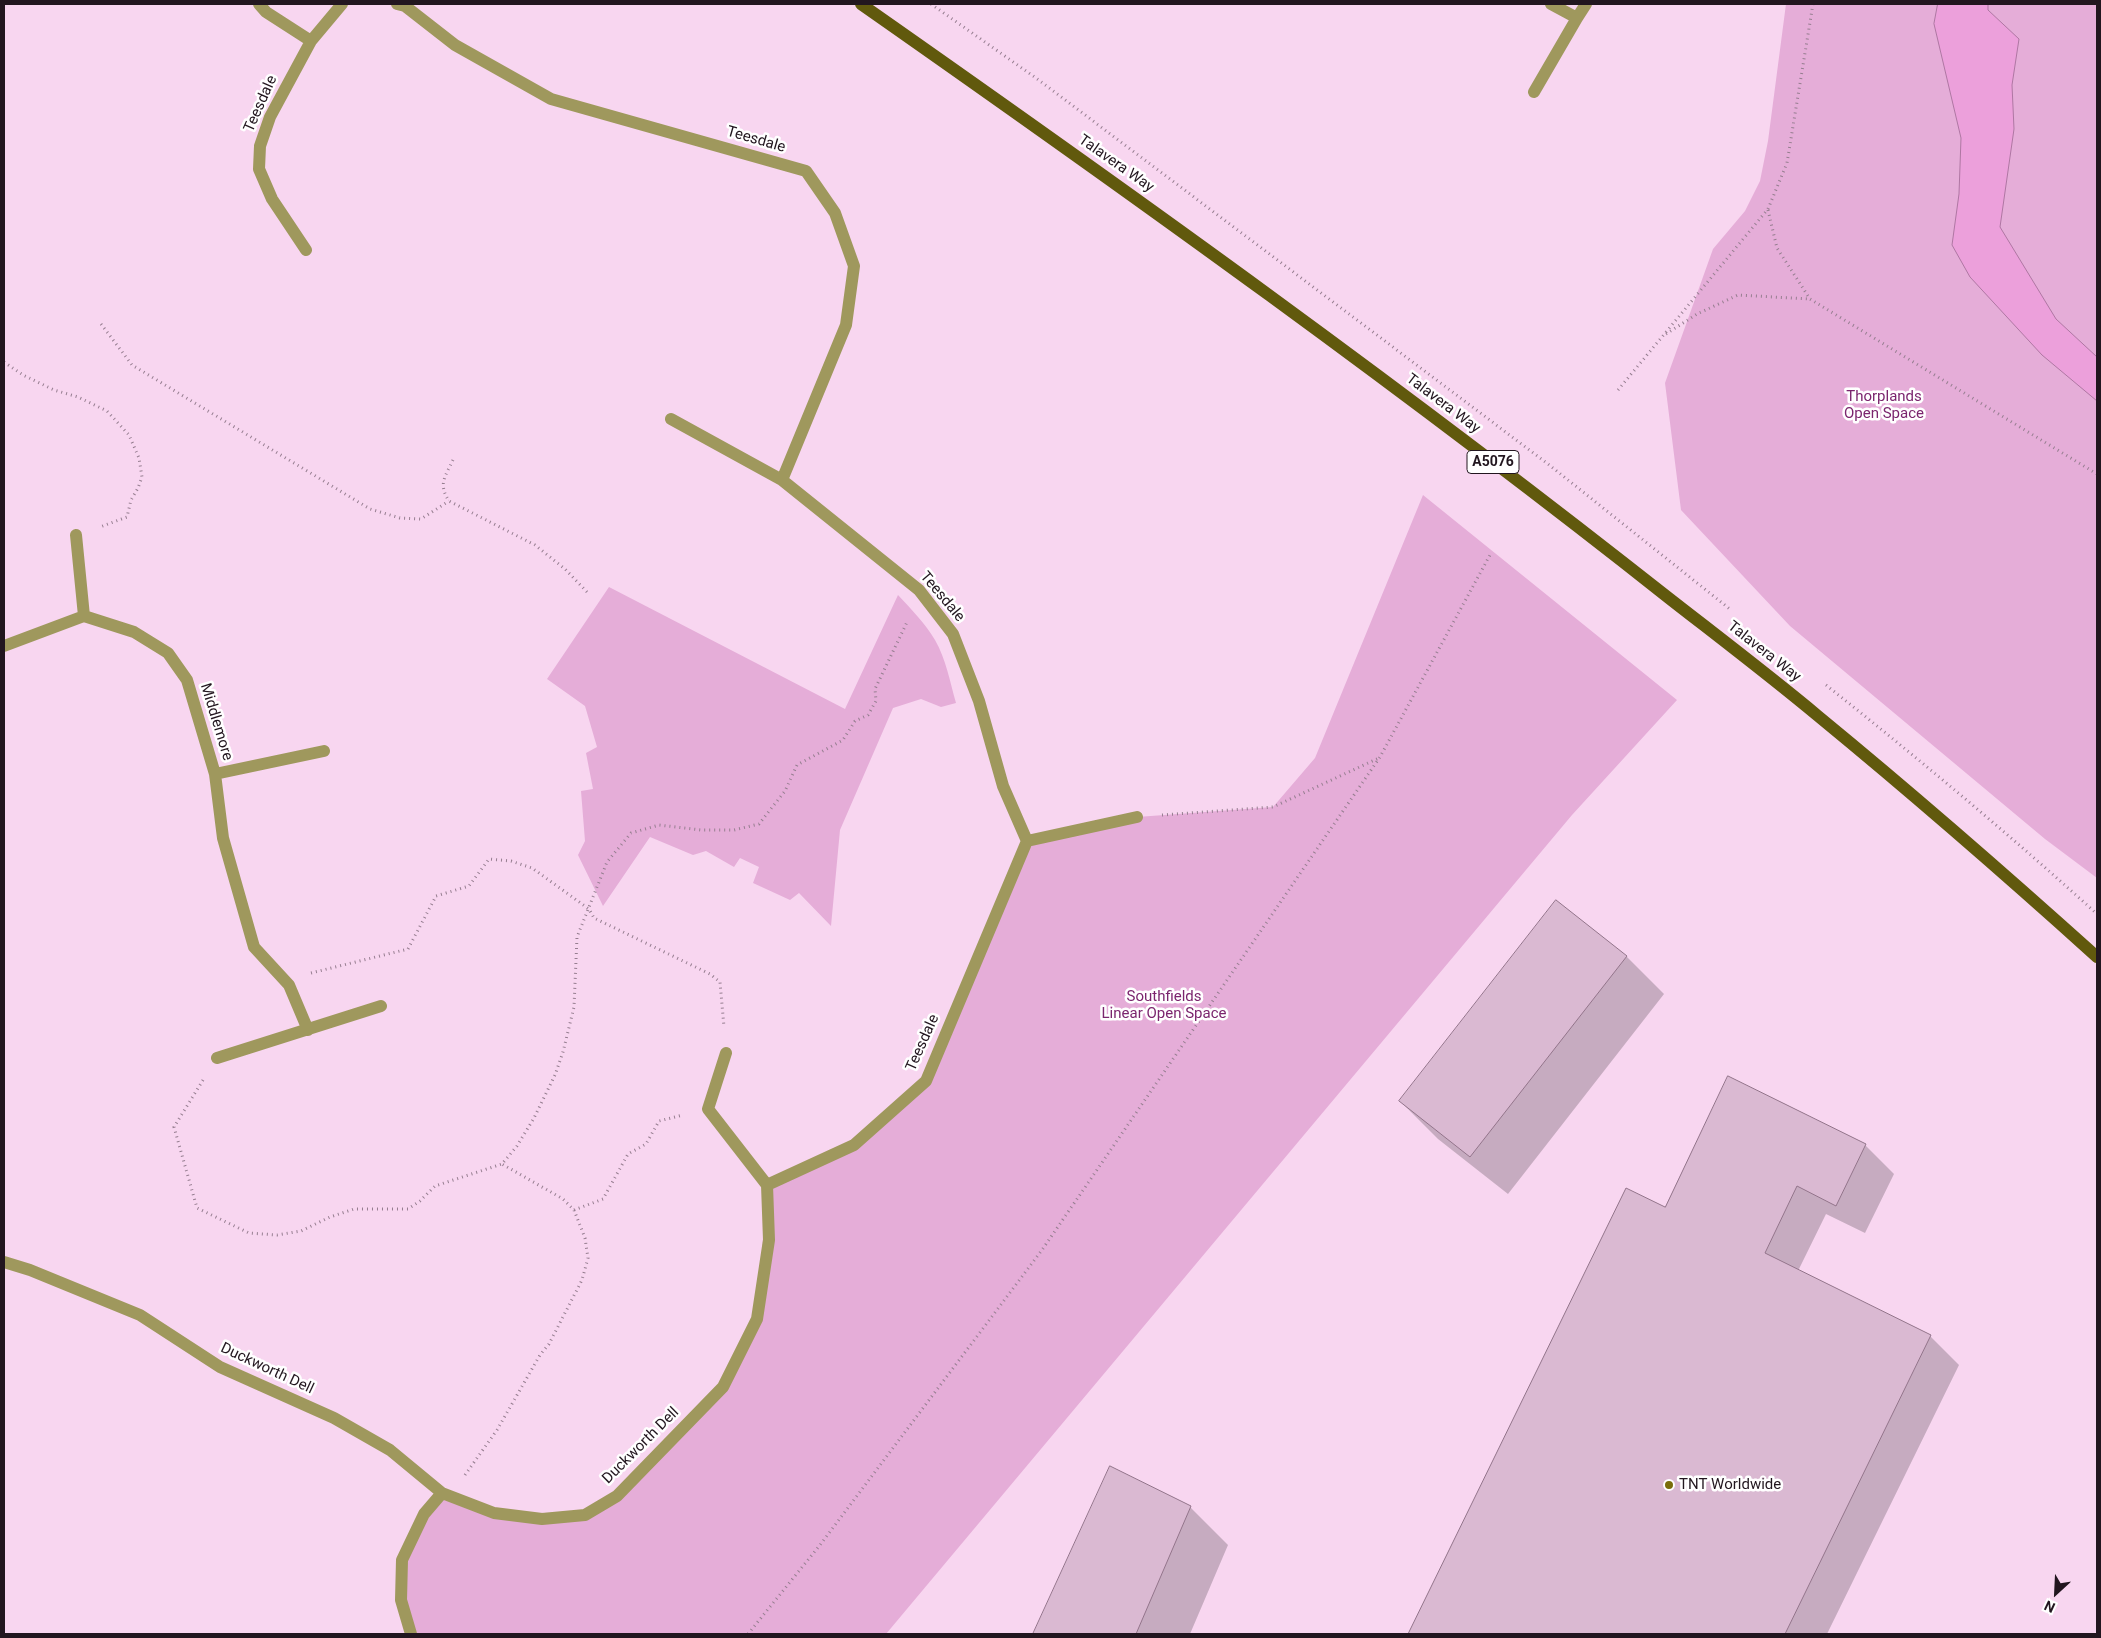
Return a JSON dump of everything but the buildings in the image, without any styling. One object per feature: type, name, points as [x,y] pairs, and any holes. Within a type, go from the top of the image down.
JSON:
[{"type":"main road","name":"Talavera Way","points":[[861,4],[1170,222],[1369,368],[1557,510],[1817,715],[2007,876],[2097,957]]},
{"type":"street","points":[[259,4],[266,12],[311,40]]},
{"type":"street","name":"Teesdale","points":[[306,250],[272,199],[259,169],[260,146],[270,117],[311,40],[342,4]]},
{"type":"street","name":"Teesdale","points":[[397,4],[405,6],[455,45],[551,99],[806,171],[835,213],[854,266],[846,324],[782,480]]},
{"type":"street","points":[[1550,4],[1577,18]]},
{"type":"street","points":[[1534,92],[1586,4]]},
{"type":"street","name":"Teesdale","points":[[671,419],[782,480],[921,593],[953,634],[979,701],[1003,786],[1027,841],[926,1081],[854,1145],[767,1185]]},
{"type":"street","points":[[4,646],[84,616],[76,535]]},
{"type":"street","name":"Middlemore","points":[[84,616],[134,632],[168,653],[187,680],[215,774],[222,838],[254,947],[289,985],[308,1030]]},
{"type":"street","name":"Middlemore","points":[[215,774],[324,751]]},
{"type":"street","points":[[1027,841],[1137,817]]},
{"type":"street","points":[[217,1058],[381,1006]]},
{"type":"street","points":[[726,1053],[708,1109],[767,1185]]},
{"type":"street","name":"Duckworth Dell","points":[[4,1262],[30,1270],[140,1315],[220,1367],[334,1418],[390,1450],[446,1494],[494,1512],[542,1519],[585,1515],[617,1496],[723,1387],[757,1319],[770,1240],[767,1185]]},
{"type":"street","points":[[411,1634],[401,1600],[402,1560],[424,1514],[446,1494]]},
{"type":"path","points":[[1618,390],[1768,210],[1787,163],[1813,4]]},
{"type":"path","points":[[1768,210],[1777,248],[1810,299],[2097,474]]},
{"type":"path","points":[[1663,336],[1697,314],[1738,295],[1810,299]]},
{"type":"path","points":[[101,324],[132,365],[370,510],[400,518],[421,519],[448,502]]},
{"type":"path","points":[[4,362],[23,375],[54,390],[78,397],[106,411],[129,435],[139,458],[142,477],[131,500],[127,517],[76,535]]},
{"type":"path","points":[[452,460],[442,482],[443,492],[448,502],[535,545],[565,569],[588,593]]},
{"type":"path","points":[[748,1634],[820,1545],[1042,1250],[1380,758],[1490,555]]},
{"type":"path","points":[[217,1058],[174,1126],[197,1208],[249,1233],[277,1236],[301,1231],[330,1217],[354,1209],[408,1209],[420,1201],[435,1186],[502,1164],[517,1146],[534,1118],[555,1075],[563,1052],[574,1007],[577,937],[608,862],[631,833],[659,825],[701,830],[734,830],[759,824],[785,791],[797,765],[843,740],[855,721],[868,715],[876,701],[875,689],[921,593]]},
{"type":"path","points":[[1137,817],[1273,808],[1380,758]]},
{"type":"path","points":[[284,980],[408,948],[436,896],[469,886],[489,859],[511,861],[532,868],[589,909],[594,918],[710,974],[720,982],[726,1053]]},
{"type":"path","points":[[574,1210],[603,1198],[628,1154],[646,1144],[659,1121],[708,1109]]},
{"type":"path","points":[[446,1494],[497,1430],[540,1355],[549,1344],[582,1280],[588,1258],[585,1238],[574,1210],[563,1198],[502,1164]]},
{"type":"green space","name":"Thorplands Open Space","points":[[1786,4],[2097,4],[2097,878],[2045,839],[1790,626],[1681,510],[1665,383],[1713,249],[1745,211],[1760,181],[1768,141]]},
{"type":"green space","name":"Southfields Linear Open Space","points":[[1423,495],[1677,700],[1572,815],[886,1634],[411,1634],[402,1560],[442,1493],[494,1513],[585,1515],[617,1496],[723,1387],[757,1319],[767,1185],[854,1145],[926,1081],[1027,841],[1137,817],[1273,807],[1315,758]]},
{"type":"green space","points":[[609,587],[845,709],[898,595],[918,616],[931,634],[942,655],[956,703],[941,707],[921,699],[893,708],[840,830],[831,926],[799,893],[790,900],[753,883],[759,867],[740,858],[734,867],[706,851],[693,855],[650,837],[603,906],[578,855],[585,841],[581,791],[593,789],[586,753],[597,747],[585,706],[547,679]]},
{"type":"shaded area","points":[[1938,4],[1988,4],[1988,10],[2019,39],[2012,85],[2014,129],[2000,227],[2056,319],[2097,357],[2097,401],[2042,355],[1970,277],[1952,245],[1959,194],[1961,138],[1934,24]]},
{"type":"place","name":"TNT Worldwide","points":[[1669,1485]]}]
